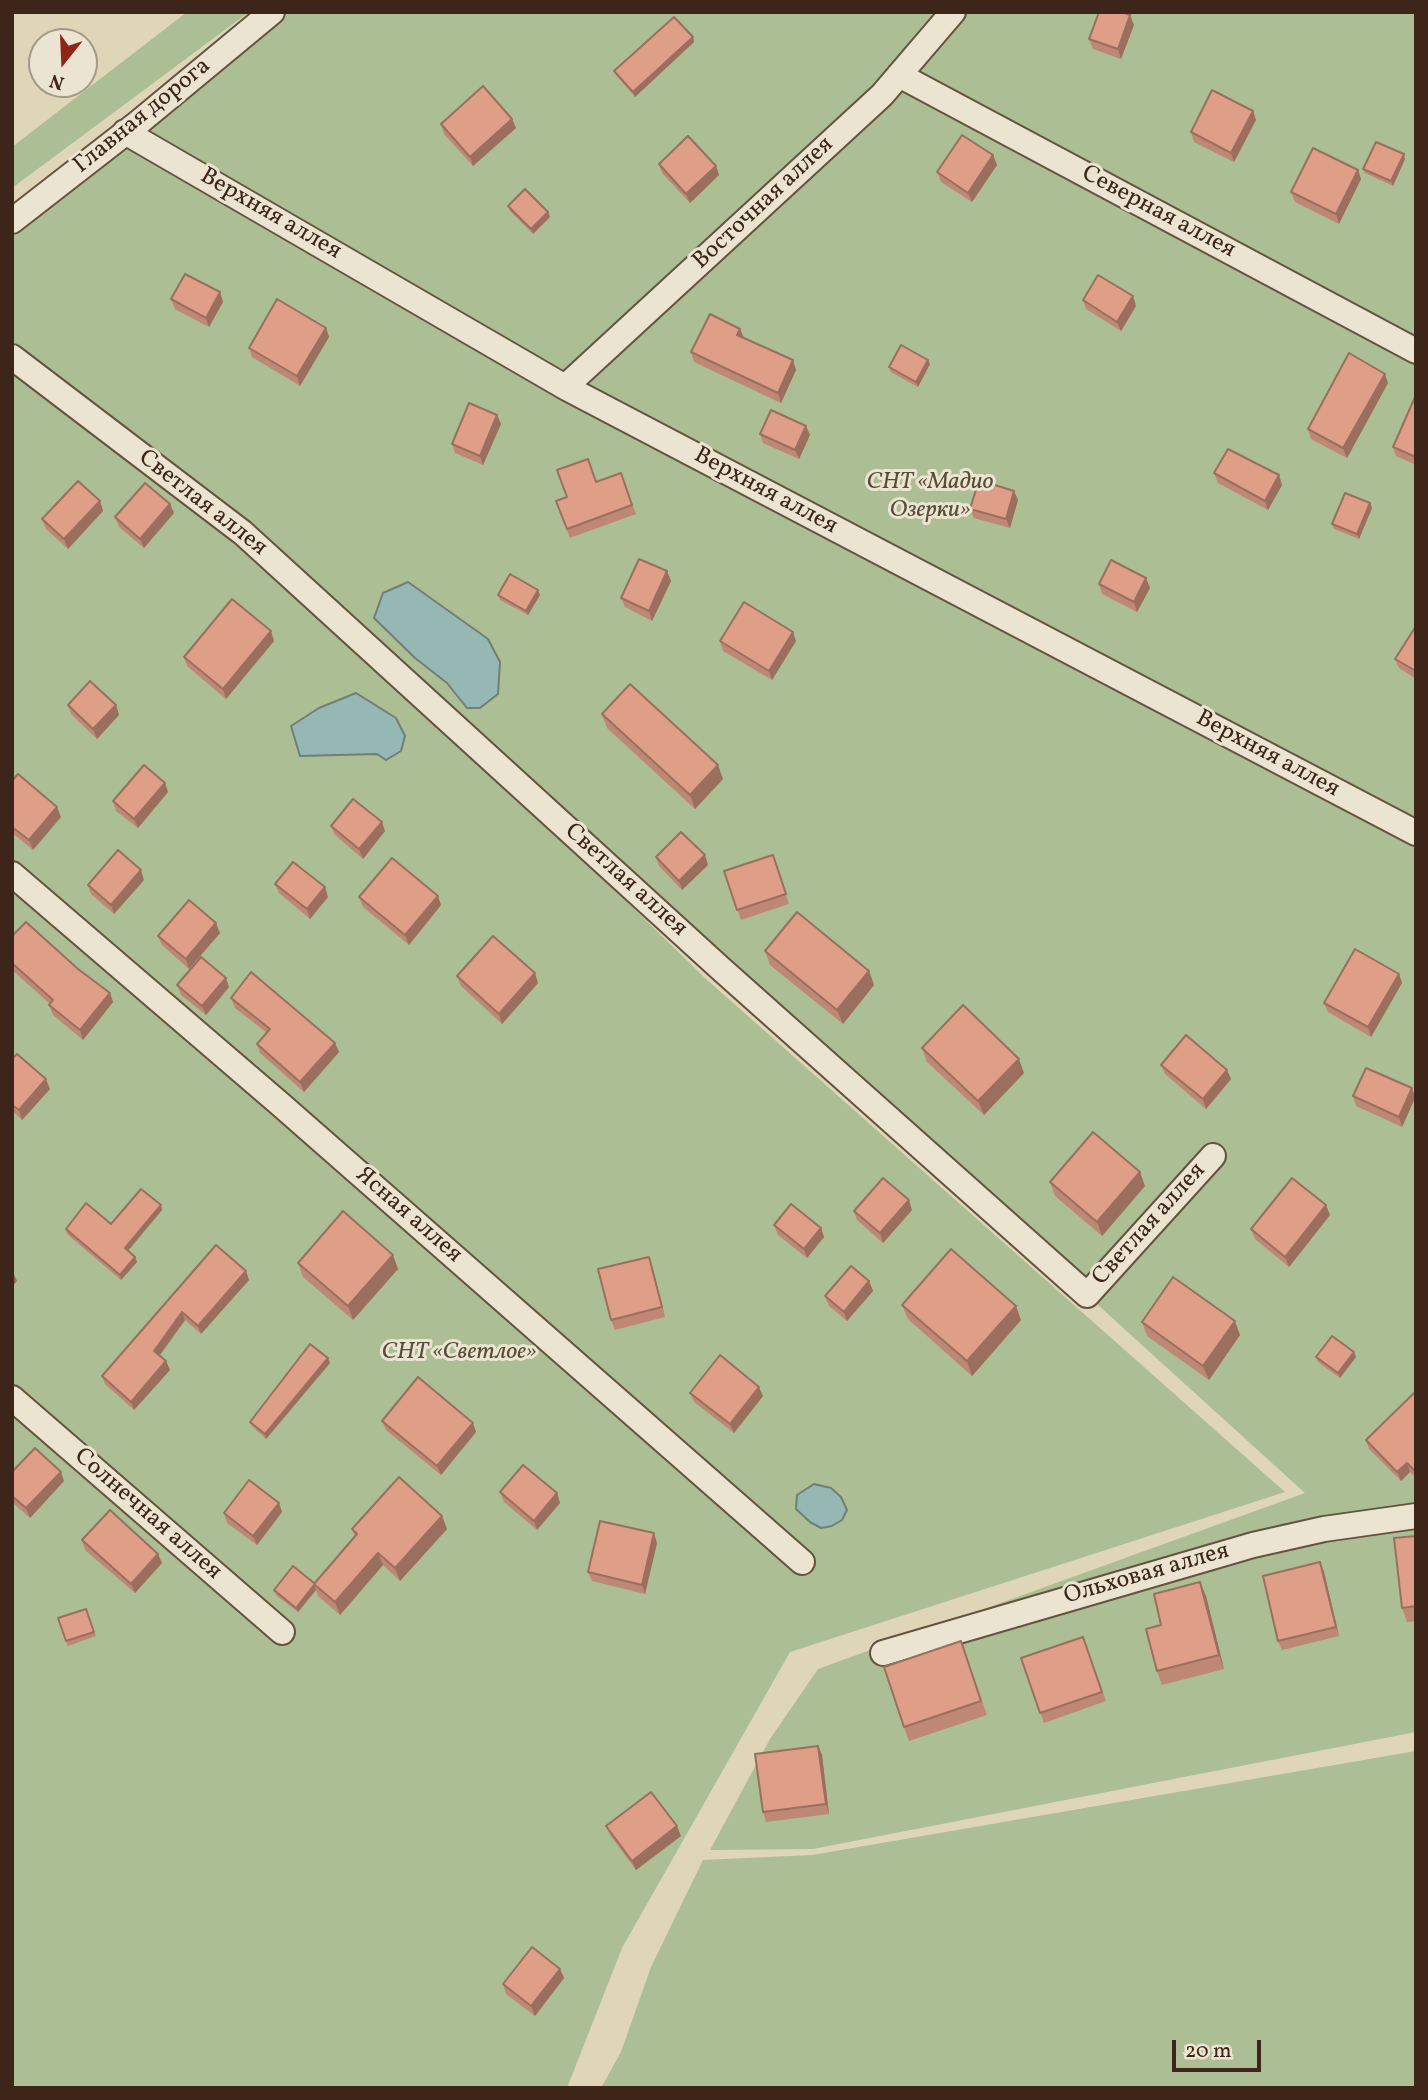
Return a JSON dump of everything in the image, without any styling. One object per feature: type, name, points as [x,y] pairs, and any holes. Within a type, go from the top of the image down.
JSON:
[{"type":"street","name":"Главная дорога","points":[[12,221],[272,12]]},
{"type":"street","name":"Восточная аллея","points":[[565,387],[882,95],[953,12]]},
{"type":"street","name":"Северная аллея","points":[[900,75],[1416,351]]},
{"type":"street","name":"Верхняя аллея","points":[[125,132],[565,387],[1416,833]]},
{"type":"street","name":"Светлая аллея","points":[[12,357],[243,533],[720,968],[1087,1295],[1213,1156]]},
{"type":"street","name":"Ясная аллея","points":[[12,874],[281,1104],[802,1562]]},
{"type":"street","name":"Солнечная аллея","points":[[12,1398],[282,1632]]},
{"type":"street","name":"Ольховая аллея","points":[[883,1653],[1253,1545],[1324,1529],[1416,1516]]},
{"type":"green space","points":[[187,12],[249,12],[12,188],[12,147],[76,98],[98,98],[98,81]]},
{"type":"green space","points":[[256,12],[1416,12],[1416,1732],[813,1849],[710,1850],[770,1739],[818,1669],[1305,1493],[263,547],[705,978],[1285,1492],[790,1652],[622,1948],[567,2088],[12,2088],[12,217]]},
{"type":"green space","points":[[1416,1751],[1416,2088],[601,2088],[621,2052],[651,1967],[703,1860],[812,1855]]},
{"type":"water","points":[[408,582],[488,639],[500,662],[498,694],[480,708],[467,708],[447,683],[415,658],[374,618],[383,593]]},
{"type":"water","points":[[356,693],[396,718],[405,736],[401,751],[386,760],[377,754],[300,756],[291,726],[319,708]]},
{"type":"water","points":[[814,1484],[831,1488],[841,1497],[847,1510],[842,1520],[832,1526],[821,1528],[796,1509],[797,1495]]},
{"type":"building","points":[[1099,12],[1122,12],[1130,15],[1118,49],[1089,39]]},
{"type":"building","points":[[674,17],[693,37],[633,92],[614,71]]},
{"type":"building","points":[[483,86],[512,119],[470,157],[441,124]]},
{"type":"building","points":[[1212,90],[1253,111],[1231,153],[1191,132]]},
{"type":"building","points":[[962,135],[993,155],[968,193],[937,172]]},
{"type":"building","points":[[688,136],[716,166],[686,194],[659,164]]},
{"type":"building","points":[[1376,142],[1404,154],[1391,181],[1363,169]]},
{"type":"building","points":[[1313,148],[1358,170],[1336,214],[1291,192]]},
{"type":"building","points":[[525,189],[548,212],[531,229],[508,206]]},
{"type":"building","points":[[185,274],[220,292],[206,318],[171,299]]},
{"type":"building","points":[[1098,275],[1133,296],[1117,322],[1083,300]]},
{"type":"building","points":[[277,299],[326,328],[297,376],[249,348]]},
{"type":"building","points":[[710,314],[740,329],[737,335],[793,360],[778,393],[691,352]]},
{"type":"building","points":[[901,345],[928,360],[916,382],[889,367]]},
{"type":"building","points":[[1349,353],[1385,374],[1343,448],[1308,429]]},
{"type":"building","points":[[1416,397],[1416,457],[1393,447]]},
{"type":"building","points":[[469,403],[497,415],[480,456],[452,444]]},
{"type":"building","points":[[771,410],[806,426],[795,450],[760,434]]},
{"type":"building","points":[[1228,449],[1279,475],[1265,501],[1214,473]]},
{"type":"building","points":[[588,459],[596,482],[621,473],[632,505],[567,529],[556,501],[567,497],[557,470]]},
{"type":"building","points":[[979,480],[1014,491],[1006,519],[970,509]]},
{"type":"building","points":[[78,481],[100,501],[64,539],[42,519]]},
{"type":"building","points":[[145,483],[170,504],[140,539],[115,517]]},
{"type":"building","points":[[1345,493],[1370,503],[1357,534],[1332,524]]},
{"type":"building","points":[[639,559],[667,571],[649,611],[621,598]]},
{"type":"building","points":[[1111,560],[1146,578],[1134,602],[1099,584]]},
{"type":"building","points":[[510,574],[538,590],[526,611],[498,595]]},
{"type":"building","points":[[232,599],[271,631],[223,689],[184,657]]},
{"type":"building","points":[[744,602],[793,632],[769,671],[720,641]]},
{"type":"building","points":[[1416,626],[1416,671],[1395,659]]},
{"type":"building","points":[[90,681],[116,705],[93,729],[68,705]]},
{"type":"building","points":[[630,684],[718,765],[690,795],[602,714]]},
{"type":"building","points":[[144,765],[165,783],[134,819],[113,801]]},
{"type":"building","points":[[18,774],[57,807],[29,840],[12,827],[12,781]]},
{"type":"building","points":[[353,799],[382,822],[359,849],[331,826]]},
{"type":"building","points":[[681,832],[705,855],[679,881],[656,857]]},
{"type":"building","points":[[118,850],[141,870],[111,905],[88,885]]},
{"type":"building","points":[[773,855],[786,894],[737,910],[724,871]]},
{"type":"building","points":[[392,858],[438,896],[405,935],[359,897]]},
{"type":"building","points":[[293,862],[325,887],[307,909],[275,884]]},
{"type":"building","points":[[189,900],[216,923],[186,959],[158,936]]},
{"type":"building","points":[[797,912],[869,971],[837,1010],[765,951]]},
{"type":"building","points":[[26,922],[78,969],[110,993],[80,1030],[49,1005],[53,1000],[12,963],[12,936]]},
{"type":"building","points":[[493,936],[535,973],[499,1014],[457,976]]},
{"type":"building","points":[[1355,949],[1399,974],[1368,1027],[1324,1003]]},
{"type":"building","points":[[201,957],[226,978],[202,1006],[177,985]]},
{"type":"building","points":[[251,972],[335,1043],[300,1082],[257,1044],[270,1029],[231,998]]},
{"type":"building","points":[[963,1005],[1019,1059],[978,1101],[922,1048]]},
{"type":"building","points":[[1186,1035],[1227,1070],[1203,1099],[1161,1065]]},
{"type":"building","points":[[17,1054],[46,1079],[19,1110],[12,1105],[12,1059]]},
{"type":"building","points":[[1366,1068],[1412,1088],[1399,1117],[1353,1096]]},
{"type":"building","points":[[1093,1132],[1140,1172],[1097,1222],[1050,1182]]},
{"type":"building","points":[[883,1178],[909,1200],[880,1233],[854,1211]]},
{"type":"building","points":[[1292,1178],[1326,1205],[1285,1257],[1251,1229]]},
{"type":"building","points":[[141,1189],[161,1205],[125,1248],[135,1257],[120,1275],[66,1229],[86,1203],[111,1224]]},
{"type":"building","points":[[791,1204],[821,1228],[804,1249],[774,1225]]},
{"type":"building","points":[[343,1211],[393,1255],[348,1306],[298,1263]]},
{"type":"building","points":[[216,1245],[246,1271],[198,1326],[182,1312],[154,1351],[166,1361],[131,1402],[102,1376]]},
{"type":"building","points":[[951,1249],[1016,1306],[967,1361],[902,1305]]},
{"type":"building","points":[[649,1257],[662,1307],[611,1320],[598,1269]]},
{"type":"building","points":[[851,1266],[869,1281],[844,1312],[825,1296]]},
{"type":"building","points":[[1173,1277],[1235,1321],[1203,1366],[1142,1322]]},
{"type":"building","points":[[1332,1336],[1354,1352],[1338,1373],[1316,1357]]},
{"type":"building","points":[[310,1344],[328,1358],[265,1434],[250,1422]]},
{"type":"building","points":[[720,1355],[759,1387],[730,1424],[690,1393]]},
{"type":"building","points":[[418,1377],[473,1423],[437,1466],[382,1421]]},
{"type":"building","points":[[1416,1391],[1416,1472],[1407,1463],[1397,1472],[1366,1440]]},
{"type":"building","points":[[35,1448],[61,1472],[26,1508],[12,1496],[12,1472]]},
{"type":"building","points":[[523,1465],[557,1493],[534,1521],[500,1492]]},
{"type":"building","points":[[399,1477],[442,1516],[395,1568],[378,1553],[335,1602],[314,1584],[357,1534],[352,1529]]},
{"type":"building","points":[[249,1480],[279,1503],[253,1536],[224,1513]]},
{"type":"building","points":[[110,1510],[158,1554],[131,1584],[82,1540]]},
{"type":"building","points":[[600,1521],[654,1533],[642,1585],[588,1572]]},
{"type":"building","points":[[1416,1536],[1416,1606],[1402,1608],[1394,1538]]},
{"type":"building","points":[[1320,1562],[1336,1627],[1278,1641],[1263,1576]]},
{"type":"building","points":[[293,1566],[314,1583],[296,1608],[274,1590]]},
{"type":"building","points":[[1200,1582],[1219,1655],[1157,1671],[1146,1629],[1161,1625],[1154,1594]]},
{"type":"building","points":[[86,1609],[94,1632],[66,1641],[58,1618]]},
{"type":"building","points":[[1083,1637],[1102,1692],[1040,1713],[1021,1658]]},
{"type":"building","points":[[961,1641],[981,1701],[904,1727],[884,1667]]},
{"type":"building","points":[[818,1746],[826,1804],[763,1812],[755,1754]]},
{"type":"building","points":[[651,1792],[677,1826],[632,1861],[606,1826]]},
{"type":"building","points":[[532,1947],[560,1969],[531,2006],[503,1984]]},
{"type":"park label","name":"СНТ «Мадио Озерки»","points":[[930,498]]},
{"type":"park label","name":"СНТ «Светлое»","points":[[459,1354]]}]
